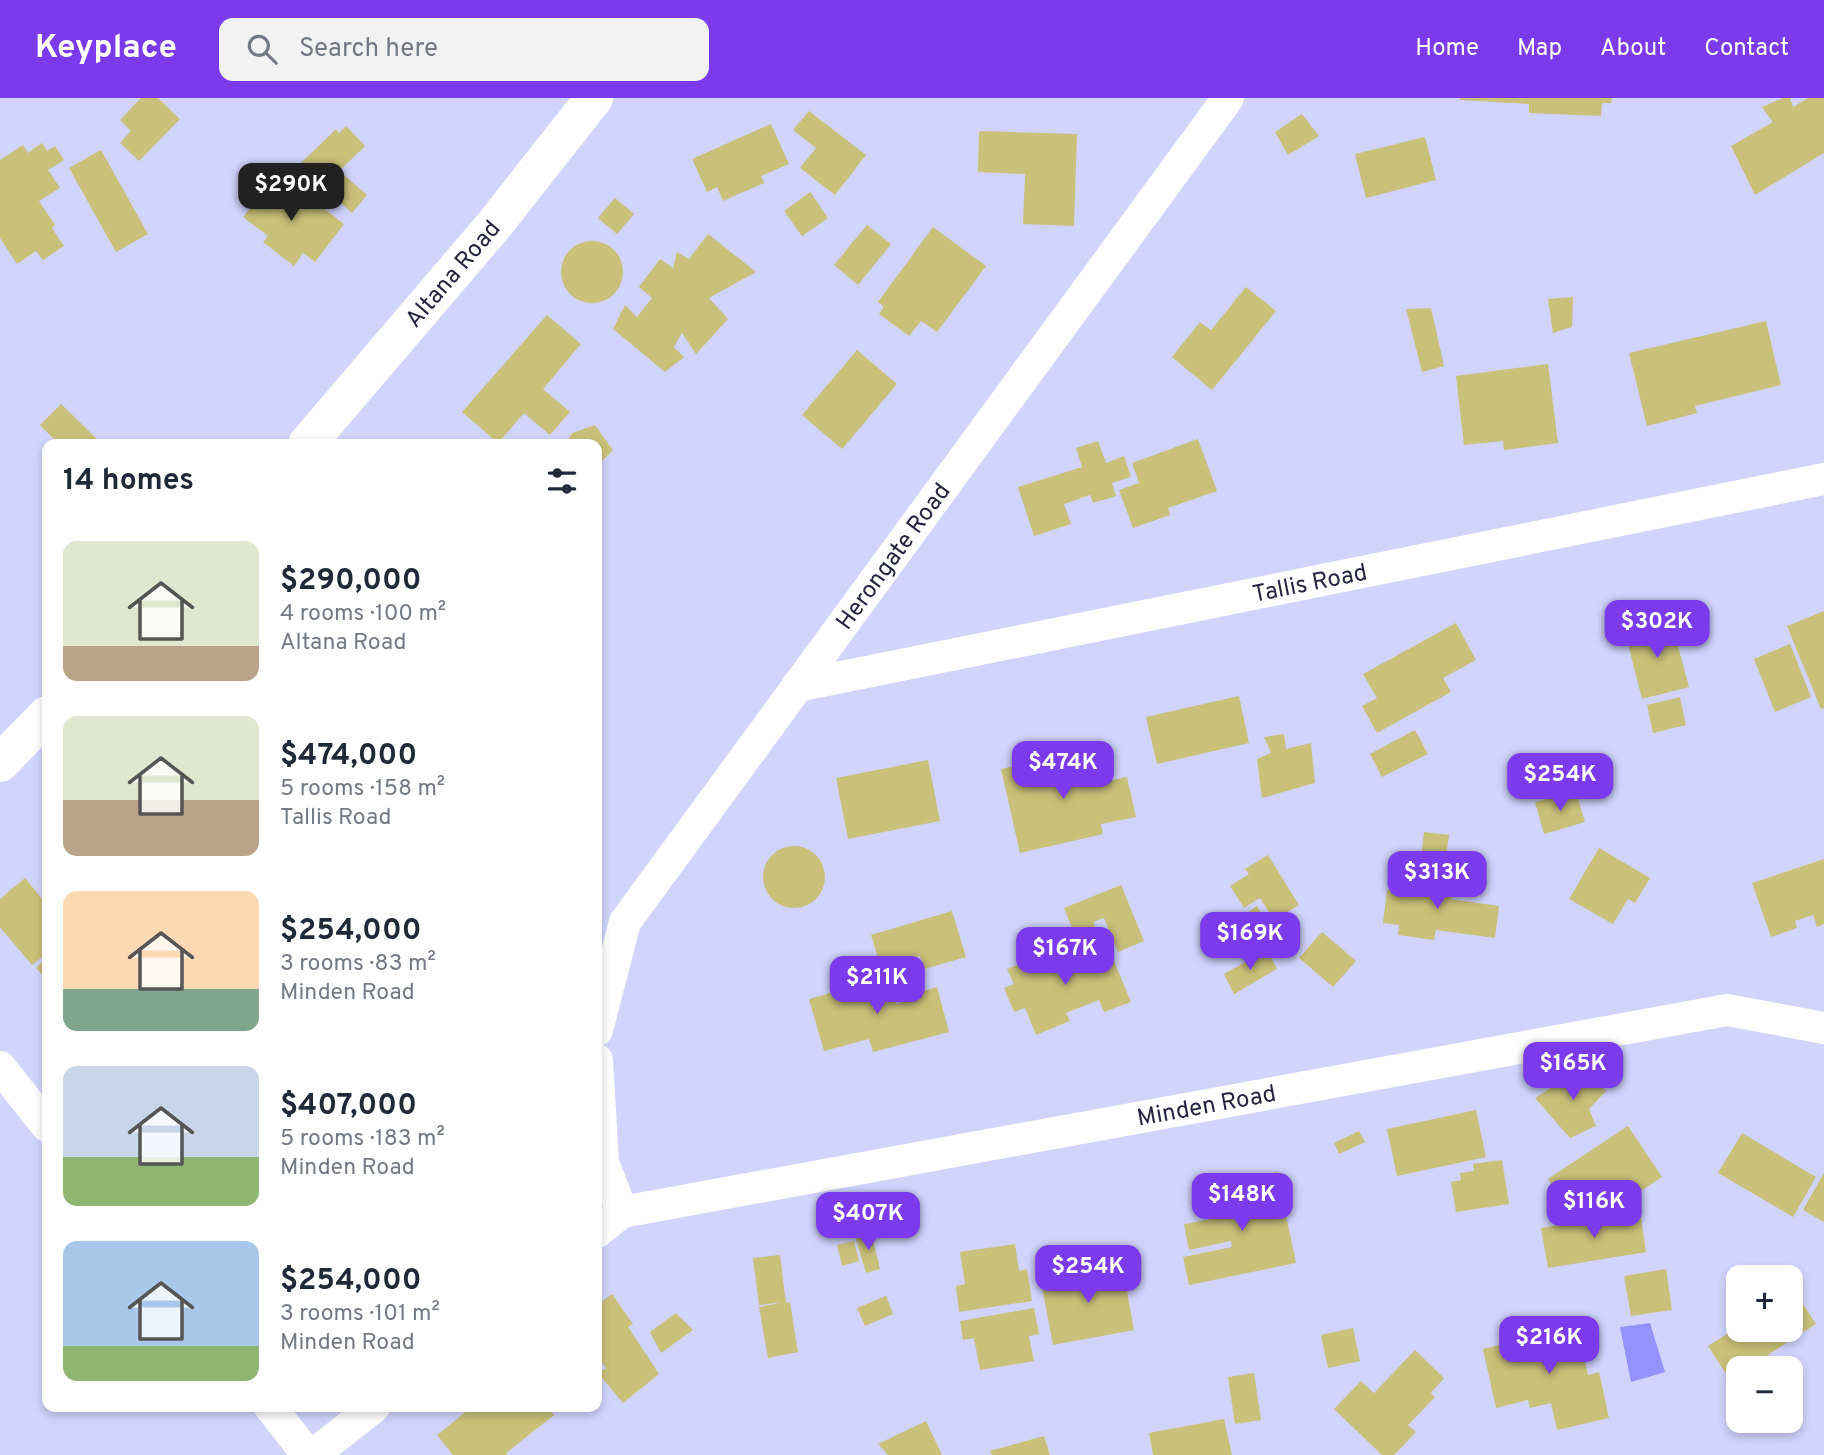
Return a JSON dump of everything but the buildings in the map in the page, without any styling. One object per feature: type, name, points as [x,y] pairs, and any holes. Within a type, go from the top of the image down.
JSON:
[{"type":"main road","name":"Altana Road","points":[[311,439],[494,225],[594,98]]},
{"type":"main road","points":[[0,762],[42,720]]},
{"type":"street","name":"Herongate Road","points":[[602,1011],[625,922],[1228,98]]},
{"type":"street","name":"Tallis Road","points":[[797,686],[1824,479]]},
{"type":"street","name":"Minden Road","points":[[602,1228],[622,1212],[1727,1010],[1824,1028]]},
{"type":"street","points":[[0,1067],[42,1120]]},
{"type":"street","points":[[602,1145],[603,1162],[622,1212]]},
{"type":"street","points":[[274,1412],[308,1455]]},
{"type":"street","points":[[313,1455],[368,1412]]},
{"type":"shaded area","points":[[1650,1323],[1665,1372],[1631,1382],[1620,1327]]}]
